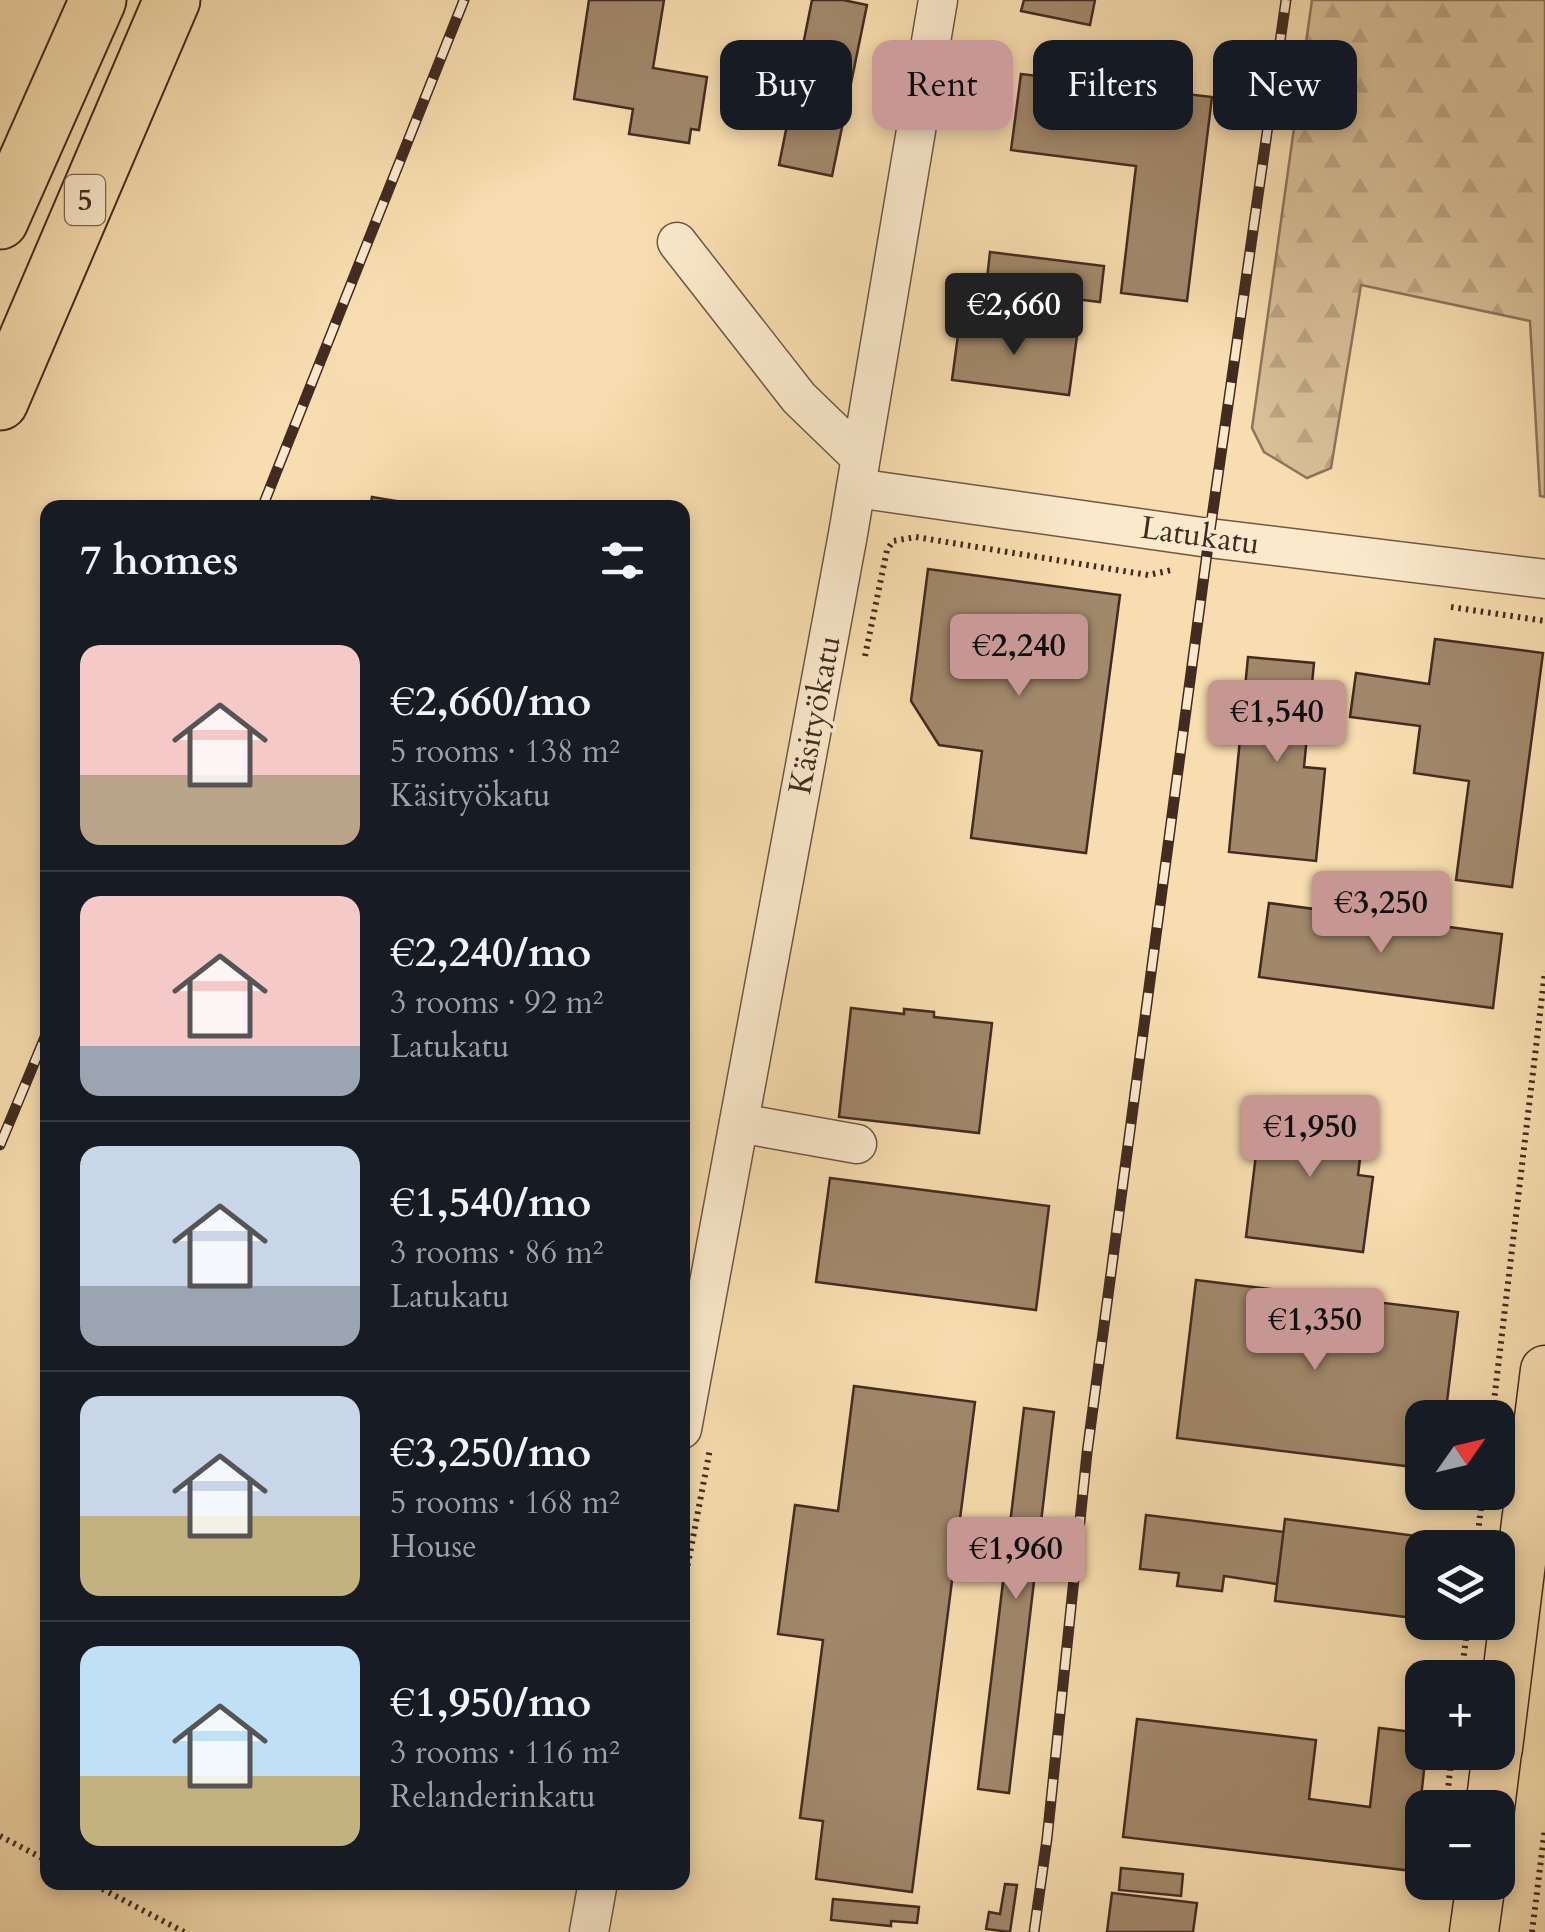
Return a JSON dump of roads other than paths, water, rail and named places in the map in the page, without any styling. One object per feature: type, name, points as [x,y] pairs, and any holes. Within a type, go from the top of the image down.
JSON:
[{"type":"highway","name":"5","points":[[0,222],[98,0]]},
{"type":"highway","name":"5","points":[[0,402],[172,0]]},
{"type":"main road","points":[[1508,1660],[1545,1370]]},
{"type":"main road","points":[[1474,1932],[1478,1900]]},
{"type":"street","name":"Käsityökatu","points":[[696,1438],[739,1123],[858,472],[938,0]]},
{"type":"street","points":[[677,242],[858,472]]},
{"type":"street","name":"Latukatu","points":[[858,472],[1209,538],[1545,579]]},
{"type":"street","points":[[739,1123],[857,1144]]},
{"type":"street","points":[[589,1932],[597,1890]]},
{"type":"railway","points":[[265,500],[464,0]]},
{"type":"railway","points":[[1034,1932],[1087,1453],[1209,538],[1286,0]]},
{"type":"railway","points":[[0,1145],[40,1049]]}]
